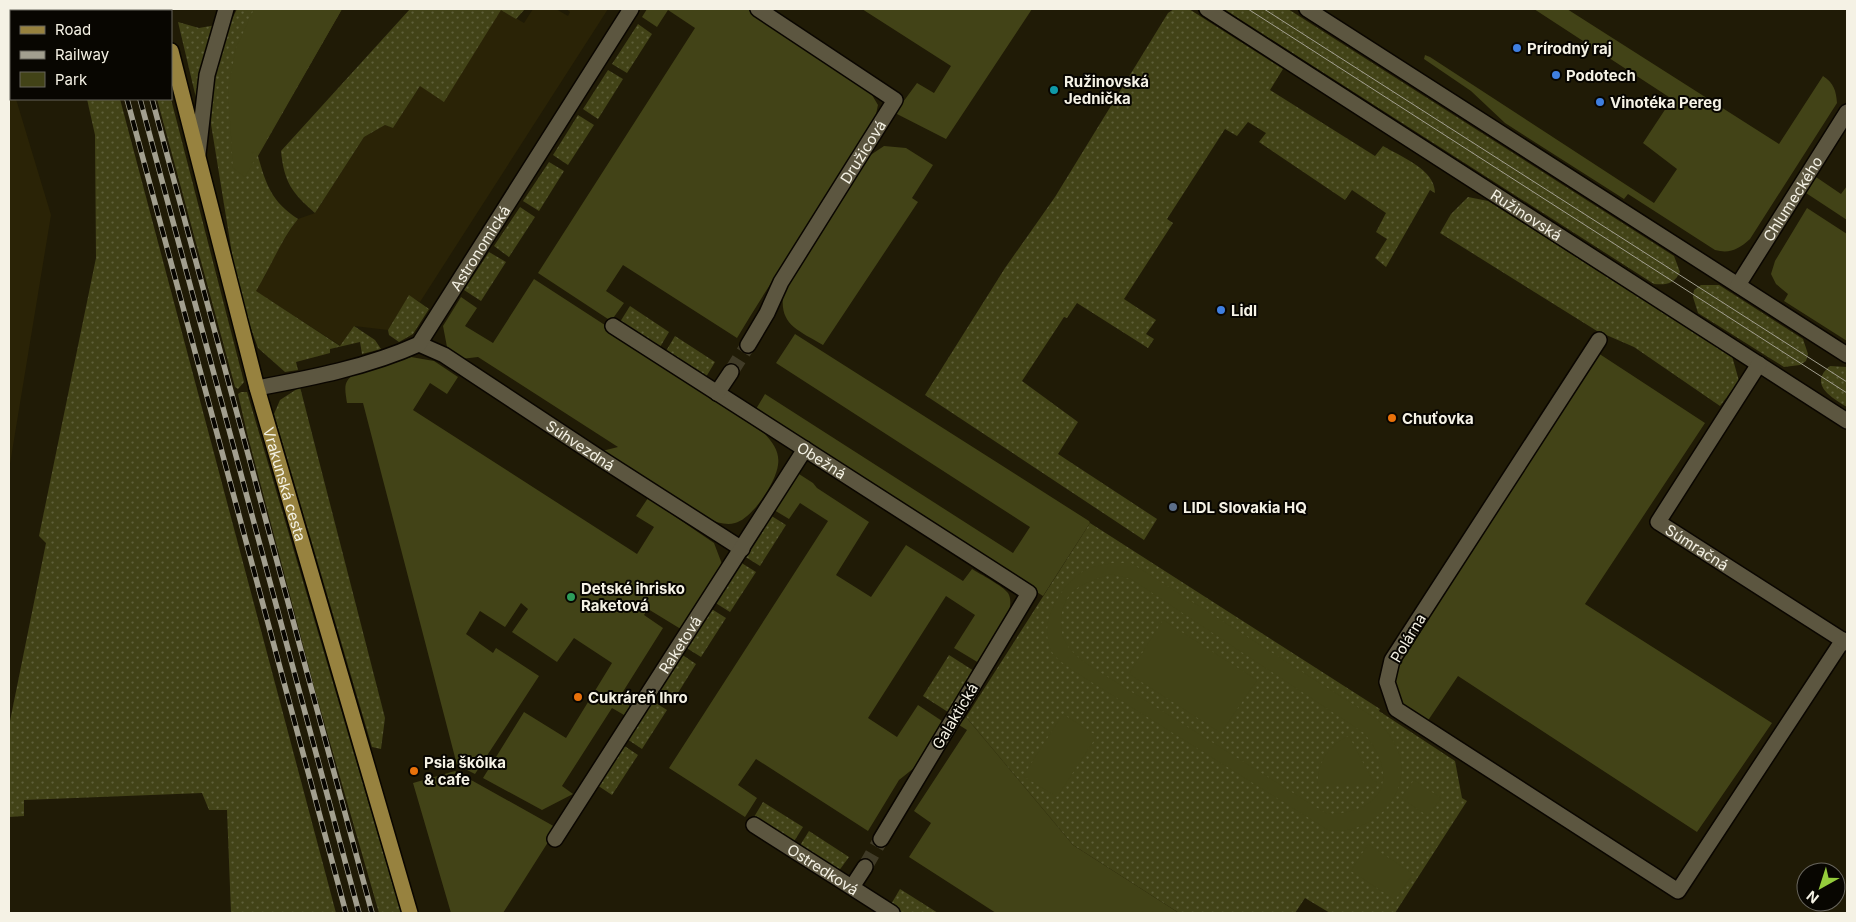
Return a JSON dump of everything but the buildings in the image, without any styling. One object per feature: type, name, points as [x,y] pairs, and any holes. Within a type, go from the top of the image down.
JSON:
[{"type":"main road","name":"Vrakunská cesta","points":[[172,55],[257,388],[410,913]]},
{"type":"street","points":[[198,156],[207,75],[226,9]]},
{"type":"street","name":"Astronomická","points":[[419,344],[631,9]]},
{"type":"street","name":"Družicová","points":[[748,344],[767,313],[781,282],[895,100],[758,9]]},
{"type":"street","name":"Ružinovská","points":[[1207,9],[1847,421]]},
{"type":"street","points":[[1307,9],[1847,355]]},
{"type":"street","name":"Chlumeckého","points":[[1738,285],[1847,112]]},
{"type":"street","name":"Obežná","points":[[613,326],[1029,593]]},
{"type":"street","name":"Polárna","points":[[1599,340],[1392,660],[1387,682],[1396,710],[1678,891]]},
{"type":"street","points":[[257,388],[304,379],[376,360],[419,344]]},
{"type":"street","name":"Súhvezdná","points":[[419,344],[444,355],[603,460],[742,548]]},
{"type":"street","name":"Súmračná","points":[[1678,891],[1845,641],[1658,522],[1758,364]]},
{"type":"street","points":[[718,393],[730,372]]},
{"type":"street","name":"Raketová","points":[[555,839],[805,449]]},
{"type":"street","name":"Galaktická","points":[[882,839],[1029,593]]},
{"type":"street","name":"Ostredková","points":[[754,825],[892,913]]},
{"type":"street","points":[[852,887],[865,867]]},
{"type":"shaded area","points":[[501,9],[524,23],[533,9],[556,9],[568,16],[570,12],[566,9],[608,9],[420,302],[409,296],[388,330],[354,326],[341,346],[255,291],[292,227],[298,219],[315,213],[364,137],[385,125],[393,128],[420,86]]},
{"type":"shaded area","points":[[9,75],[10,100],[16,100],[51,215],[9,470]]},
{"type":"green space","points":[[9,9],[76,9],[10,10],[9,76]]},
{"type":"green space","points":[[237,9],[342,9],[258,156],[271,192],[289,213],[298,219],[286,236],[256,291],[340,346],[354,326],[375,340],[381,349],[362,354],[360,342],[330,349],[330,353],[296,362],[298,370],[285,372],[258,348],[234,266],[211,124],[213,73],[222,39]]},
{"type":"green space","points":[[254,9],[342,9],[245,177],[233,168],[228,89],[236,48]]},
{"type":"green space","points":[[410,9],[525,9],[516,19],[501,10],[444,102],[420,86],[393,128],[385,125],[364,137],[315,213],[290,186],[284,171],[281,151]]},
{"type":"green space","points":[[647,9],[750,9],[866,85],[878,105],[873,128],[787,258],[737,338],[623,265],[606,291],[624,303],[611,321],[538,273],[695,28],[668,10],[657,27],[642,17]]},
{"type":"green space","points":[[862,9],[1032,9],[946,139],[895,113],[917,83],[934,93],[951,66]]},
{"type":"green space","points":[[1174,9],[1189,9],[1283,69],[1270,90],[1375,156],[1383,146],[1407,159],[1423,170],[1429,177],[1434,185],[1435,193],[1430,190],[1386,267],[1375,258],[1387,239],[1376,232],[1386,213],[1352,190],[1345,200],[1259,142],[1266,133],[1248,122],[1237,136],[1225,129],[1167,219],[1173,223],[1124,299],[1156,320],[1146,334],[1154,339],[1148,348],[1077,303],[1067,318],[1064,317],[1022,381],[1078,422],[1058,454],[1157,519],[1144,540],[925,395],[1005,268],[1055,197],[1168,13]]},
{"type":"green space","points":[[1224,9],[1288,9],[1674,256],[1680,272],[1678,276],[1670,283],[1654,284]]},
{"type":"green space","points":[[1534,9],[1567,9],[1779,144],[1823,76],[1830,81],[1834,88],[1837,103],[1750,239],[1734,250],[1715,250],[1628,194],[1624,199],[1505,123],[1471,91],[1424,59],[1425,55],[1430,57],[1654,203],[1677,169],[1643,143],[1672,99]]},
{"type":"green space","points":[[178,22],[199,28],[216,25],[196,98]]},
{"type":"green space","points":[[638,24],[652,34],[627,73],[612,64]]},
{"type":"green space","points":[[608,70],[623,79],[598,119],[583,109]]},
{"type":"green space","points":[[87,100],[120,100],[336,913],[231,913],[227,810],[209,810],[202,793],[24,800],[24,816],[9,817],[9,726],[46,543],[39,536],[96,258],[95,135]]},
{"type":"green space","points":[[157,100],[171,100],[244,382],[238,389],[235,387]]},
{"type":"green space","points":[[578,115],[594,125],[568,165],[553,155]]},
{"type":"green space","points":[[884,146],[906,148],[933,165],[912,198],[918,202],[823,345],[796,329],[785,316],[783,298],[785,285],[866,158]]},
{"type":"green space","points":[[549,162],[564,171],[539,211],[523,201]]},
{"type":"green space","points":[[1816,177],[1841,194],[1847,186],[1847,220],[1806,193]]},
{"type":"green space","points":[[1468,197],[1488,201],[1732,356],[1739,381],[1720,406],[1634,347],[1597,331],[1440,233],[1451,214]]},
{"type":"green space","points":[[520,207],[535,217],[509,257],[494,246]]},
{"type":"green space","points":[[1807,208],[1847,234],[1847,341],[1784,301],[1788,294],[1776,284],[1771,274],[1775,261]]},
{"type":"green space","points":[[489,252],[506,262],[481,301],[464,290]]},
{"type":"green space","points":[[534,279],[685,377],[693,386],[765,434],[777,452],[778,465],[768,490],[749,515],[732,524],[708,519],[602,451],[618,447],[478,357],[461,359],[447,347],[443,326],[461,297],[477,308],[465,326],[493,343]]},
{"type":"green space","points":[[1701,285],[1719,285],[1803,339],[1808,354],[1806,361],[1800,365],[1784,367],[1698,313],[1693,297],[1694,290]]},
{"type":"green space","points":[[409,295],[429,309],[413,334],[399,342],[389,335],[388,330]]},
{"type":"green space","points":[[630,306],[669,332],[660,347],[620,322]]},
{"type":"green space","points":[[795,334],[1089,521],[1090,523],[1043,596],[756,409],[765,394],[1013,553],[1030,527],[776,363]]},
{"type":"green space","points":[[675,336],[715,362],[706,377],[666,351]]},
{"type":"green space","points":[[1598,353],[1705,423],[1585,604],[1772,723],[1697,832],[1458,676],[1427,722],[1410,712],[1395,696],[1394,679],[1396,668]]},
{"type":"green space","points":[[411,357],[434,361],[458,377],[447,394],[430,383],[413,410],[637,554],[654,527],[636,516],[648,498],[714,543],[722,564],[715,582],[684,631],[648,609],[644,615],[663,628],[619,698],[630,706],[624,715],[612,708],[562,786],[573,794],[542,810],[483,778],[524,712],[566,738],[612,663],[574,638],[557,662],[512,632],[528,609],[521,603],[505,627],[480,611],[466,634],[493,653],[496,648],[539,676],[475,774],[457,765],[363,403],[347,403],[346,385],[352,376]]},
{"type":"green space","points":[[1830,366],[1847,367],[1847,407],[1834,399],[1824,390],[1821,384],[1824,373]]},
{"type":"green space","points":[[300,387],[385,718],[381,749],[372,747],[274,414],[280,400]]},
{"type":"green space","points":[[247,392],[401,913],[379,913],[316,694],[247,433],[238,394]]},
{"type":"green space","points":[[799,474],[869,522],[836,575],[871,597],[906,545],[963,581],[972,569],[1005,590],[1010,601],[1009,610],[1001,630],[979,663],[954,648],[975,615],[946,596],[868,718],[897,737],[918,705],[942,721],[914,768],[899,780],[868,831],[756,759],[738,785],[757,798],[745,817],[669,768],[828,521],[800,503],[789,519],[774,510],[789,484]]},
{"type":"green space","points":[[770,515],[786,525],[760,566],[744,556]]},
{"type":"green space","points":[[1090,523],[1380,709],[1379,711],[1455,761],[1462,798],[1467,801],[1395,913],[1330,913],[1305,898],[1295,913],[1179,913],[1073,845],[966,717]]},
{"type":"green space","points":[[740,562],[756,572],[730,612],[714,602]]},
{"type":"green space","points":[[1113,563],[1131,563],[1378,720],[1396,747],[1402,769],[1397,792],[1391,802],[1374,819],[1363,825],[1352,829],[1328,830],[1072,670],[1059,659],[1052,652],[1048,641],[1049,617],[1054,605],[1078,575],[1087,569]],"holes":[[[1110,574],[1131,579],[1364,733],[1375,749],[1381,764],[1383,778],[1380,790],[1373,800],[1362,807],[1346,812],[1327,814],[1075,655],[1064,638],[1061,622],[1064,606],[1071,593],[1085,584]]]},
{"type":"green space","points":[[710,608],[726,618],[701,657],[685,647]]},
{"type":"green space","points":[[1163,620],[1257,680],[1221,733],[1129,674]]},
{"type":"green space","points":[[681,654],[696,664],[671,704],[656,694]]},
{"type":"green space","points":[[949,655],[974,671],[948,712],[923,696]]},
{"type":"green space","points":[[651,700],[667,710],[642,749],[627,739]]},
{"type":"green space","points":[[1063,714],[1097,736],[1057,797],[1023,776]]},
{"type":"green space","points":[[966,717],[1073,845],[1179,913],[996,913],[909,857],[931,823],[914,811],[967,730],[959,725]]},
{"type":"green space","points":[[1349,736],[1373,781],[1377,782],[1376,787],[1373,788],[1370,785],[1318,785],[1319,769],[1326,755],[1342,739]]},
{"type":"green space","points":[[623,745],[638,755],[612,795],[597,785]]},
{"type":"green space","points":[[455,771],[557,828],[503,913],[451,913],[413,783]]},
{"type":"green space","points":[[1414,780],[1441,798],[1428,816],[1401,798]]},
{"type":"green space","points":[[763,802],[803,827],[793,843],[754,817]]},
{"type":"green space","points":[[809,831],[849,857],[838,872],[799,847]]},
{"type":"green space","points":[[1368,844],[1413,874],[1395,900],[1351,871]]},
{"type":"green space","points":[[900,889],[938,913],[902,913],[890,906]]},
{"type":"tunnel","points":[[731,372],[748,345]]},
{"type":"tunnel","points":[[865,867],[881,839]]},
{"type":"tram line","points":[[1248,9],[1847,393]]},
{"type":"tram line","points":[[1264,9],[1847,382]]},
{"type":"railway","points":[[127,100],[346,913]]},
{"type":"railway","points":[[140,100],[359,913]]},
{"type":"railway","points":[[152,100],[372,913]]},
{"type":"place","name":"Prírodný raj","points":[[1517,48]]},
{"type":"place","name":"Podotech","points":[[1556,75]]},
{"type":"place","name":"Ružinovská Jednička","points":[[1054,90]]},
{"type":"place","name":"Vinotéka Pereg","points":[[1600,102]]},
{"type":"place","name":"Lidl","points":[[1221,310]]},
{"type":"place","name":"Chuťovka","points":[[1392,418]]},
{"type":"place","name":"LIDL Slovakia HQ","points":[[1173,507]]},
{"type":"place","name":"Detské ihrisko Raketová","points":[[571,597]]},
{"type":"place","name":"Cukráreň Ihro","points":[[578,697]]},
{"type":"place","name":"Psia škôlka & cafe","points":[[414,771]]}]
